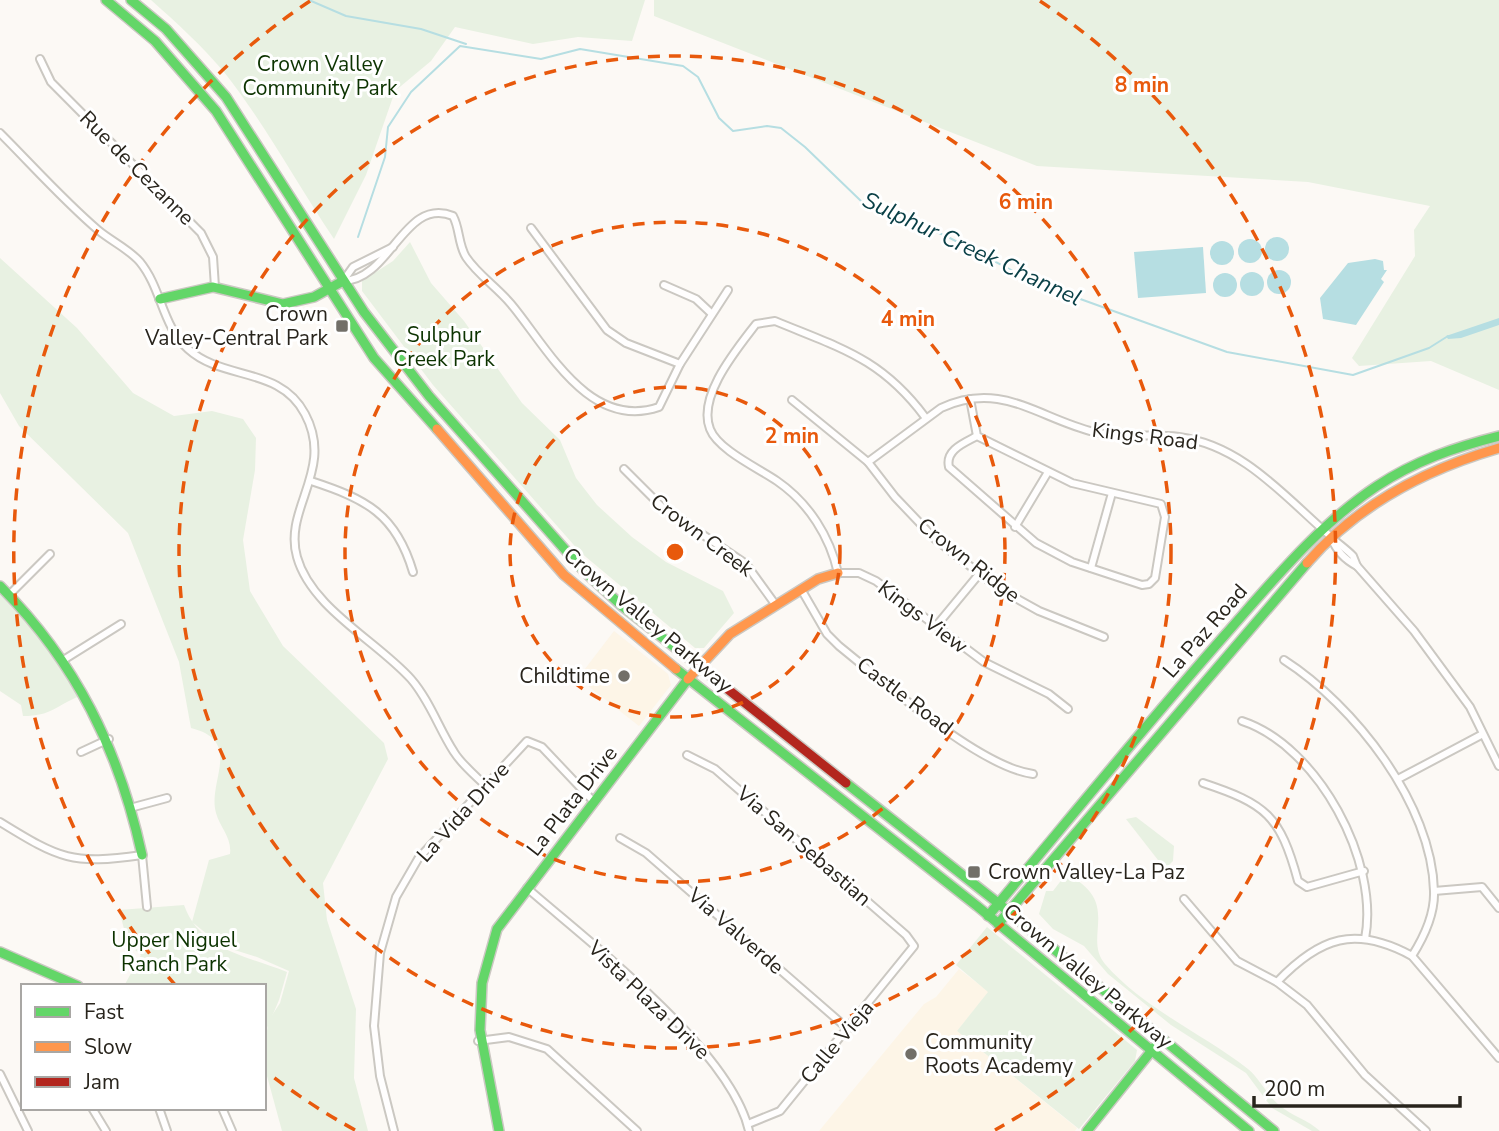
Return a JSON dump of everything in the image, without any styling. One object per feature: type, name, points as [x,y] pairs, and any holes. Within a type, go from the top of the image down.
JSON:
[{"type":"main road","name":"Crown Valley Parkway","points":[[106,0],[155,41],[216,111],[328,290],[391,379],[564,575],[688,680],[998,924],[1249,1131]]},
{"type":"main road","name":"Crown Valley Parkway","points":[[131,0],[168,31],[215,84],[263,152],[343,281],[408,372],[573,561],[622,606],[998,903],[1274,1131]]},
{"type":"main road","points":[[160,299],[188,290],[215,287],[260,301],[285,305],[311,299],[343,281]]},
{"type":"main road","name":"La Paz Road","points":[[988,916],[1180,685],[1289,561],[1322,528],[1378,486],[1468,443],[1499,436]]},
{"type":"main road","points":[[1466,457],[1468,443]]},
{"type":"main road","name":"La Paz Road","points":[[998,924],[1236,643],[1331,538],[1394,490],[1466,457],[1499,448]]},
{"type":"main road","name":"La Plata Drive","points":[[499,1131],[478,1041],[478,995],[485,961],[497,929],[526,887],[688,680],[730,634],[801,589],[838,573]]},
{"type":"main road","points":[[0,586],[65,659],[108,739],[142,855]]},
{"type":"main road","points":[[0,952],[73,984]]},
{"type":"main road","points":[[1087,1131],[1161,1039]]},
{"type":"street","name":"Rue de Cezanne","points":[[40,59],[51,82],[201,233],[213,257],[215,287]]},
{"type":"street","points":[[0,133],[98,230],[136,258],[147,271],[173,333],[201,359],[274,383],[293,396],[305,413],[313,435],[315,457],[311,481],[295,528],[296,555],[304,577],[318,596],[413,682],[455,755],[486,787]]},
{"type":"street","points":[[343,281],[356,279],[389,256],[393,247],[414,223],[425,215],[447,213],[453,216],[465,254],[505,297],[576,387],[611,406],[631,410],[659,407],[680,364],[728,290]]},
{"type":"street","points":[[531,228],[607,330],[626,342],[680,364]]},
{"type":"street","points":[[343,281],[353,267],[393,247]]},
{"type":"street","points":[[664,285],[696,299],[712,314]]},
{"type":"street","points":[[838,573],[827,537],[794,496],[779,482],[747,463],[714,436],[709,428],[716,382],[756,324],[775,321],[874,364],[906,391],[925,417]]},
{"type":"street","points":[[970,398],[977,436]]},
{"type":"street","name":"Kings Road","points":[[868,463],[925,417],[953,402],[970,398],[1001,398],[1095,433],[1180,437],[1209,444],[1241,460],[1299,506],[1331,538],[1341,543],[1357,566],[1414,631],[1470,707],[1481,735],[1499,766]]},
{"type":"street","name":"Crown Ridge","points":[[792,400],[868,463],[895,497],[935,539],[1019,601],[1104,637]]},
{"type":"street","points":[[977,436],[1072,483],[1161,504],[1165,509],[1157,568],[1149,584],[1056,555],[1015,527],[949,467],[947,459],[950,452],[977,436]]},
{"type":"street","name":"Crown Creek","points":[[624,469],[662,507],[746,564],[775,604]]},
{"type":"street","points":[[1015,527],[1048,472]]},
{"type":"street","points":[[311,481],[371,505],[391,524],[407,549],[413,572]]},
{"type":"street","points":[[1091,568],[1112,493]]},
{"type":"street","points":[[9,595],[50,554]]},
{"type":"street","name":"Kings View","points":[[838,573],[859,573],[876,581],[984,662],[1049,694],[1068,709]]},
{"type":"street","points":[[937,625],[980,573]]},
{"type":"street","name":"Castle Road","points":[[801,589],[827,634],[839,646],[933,720],[999,765],[1014,772],[1033,774]]},
{"type":"street","points":[[65,659],[121,624]]},
{"type":"street","points":[[1284,660],[1332,696],[1398,779],[1427,853],[1434,891],[1424,936],[1412,956]]},
{"type":"street","points":[[1242,721],[1260,727],[1284,743],[1310,771],[1336,810],[1364,871],[1369,918],[1365,939]]},
{"type":"street","points":[[1398,779],[1481,735]]},
{"type":"street","points":[[80,752],[108,739]]},
{"type":"street","name":"La Vida Drive","points":[[394,1131],[380,1076],[374,1026],[380,953],[396,897],[418,859],[527,741],[542,747],[594,802]]},
{"type":"street","name":"Via San Sebastian","points":[[687,754],[715,769],[906,935],[914,946]]},
{"type":"street","points":[[1203,783],[1246,797],[1270,818],[1279,830],[1298,881],[1303,885],[1307,887],[1364,871]]},
{"type":"street","points":[[130,808],[167,798]]},
{"type":"street","points":[[0,822],[46,851],[66,858],[104,860],[142,855],[147,907]]},
{"type":"street","name":"Via Valverde","points":[[621,838],[646,853],[848,1029]]},
{"type":"street","name":"Vista Plaza Drive","points":[[526,887],[606,956],[692,1037],[724,1075],[748,1127]]},
{"type":"street","points":[[1434,891],[1482,887],[1493,897],[1499,908]]},
{"type":"street","points":[[1184,899],[1237,961],[1276,982],[1307,1005],[1365,1075],[1426,1131]]},
{"type":"street","points":[[1276,982],[1315,948],[1346,938],[1365,939],[1393,946],[1412,956],[1499,1058]]},
{"type":"street","name":"Calle Vieja","points":[[748,1127],[780,1111],[914,946]]},
{"type":"street","points":[[478,1041],[509,1037],[547,1048],[637,1131]]},
{"type":"street","points":[[0,1074],[28,1131]]},
{"type":"street","points":[[93,1110],[106,1131]]},
{"type":"street","points":[[160,1110],[167,1131]]},
{"type":"street","points":[[223,1110],[232,1131]]},
{"type":"shaded area","name":"Childtime","points":[[614,631],[668,674],[671,685],[639,726],[578,678]]},
{"type":"shaded area","name":"Community Roots Academy","points":[[959,969],[989,992],[957,1031],[1077,1128],[1075,1131],[819,1131],[924,1004],[936,997]]},
{"type":"green space","name":"Crown Valley Community Park","points":[[151,0],[645,0],[632,41],[578,37],[533,44],[455,27],[431,61],[395,91],[366,175],[334,239],[267,133],[224,72]]},
{"type":"green space","points":[[654,0],[1499,0],[1499,390],[1431,361],[1359,366],[1352,358],[1415,256],[1414,230],[1430,206],[1308,182],[1037,166],[654,16]]},
{"type":"green space","name":"Sulphur Creek Park","points":[[410,242],[431,283],[464,321],[522,403],[560,440],[576,478],[597,505],[632,537],[666,562],[723,591],[734,613],[704,648],[695,648],[580,552],[433,385],[362,291],[362,281],[393,261]]},
{"type":"green space","points":[[0,258],[77,328],[133,393],[174,416],[212,411],[243,419],[256,438],[255,470],[243,540],[250,591],[283,646],[384,743],[388,759],[323,883],[327,920],[356,1009],[354,1078],[368,1131],[282,1131],[266,1072],[266,1036],[269,1020],[280,1003],[289,971],[222,946],[192,922],[209,860],[230,854],[228,838],[216,813],[220,752],[216,742],[207,734],[191,728],[179,662],[128,533],[19,426],[0,393]]},
{"type":"green space","points":[[0,594],[52,651],[80,696],[47,712],[23,716],[21,705],[0,691]]},
{"type":"green space","points":[[1136,817],[1174,846],[1173,861],[1165,869],[1126,819]]},
{"type":"green space","points":[[1066,874],[1083,885],[1093,896],[1097,908],[1099,954],[1120,980],[1155,1008],[1248,1069],[1279,1105],[1320,1131],[1312,1131],[1272,1108],[1246,1073],[1171,1025],[1108,974],[1084,946],[1053,929],[1039,914],[1046,891],[1053,891]]},
{"type":"green space","name":"Upper Niguel Ranch Park","points":[[184,905],[191,920],[213,942],[241,956],[287,972],[266,1031],[266,984],[125,984],[141,955],[128,944],[119,910]]},
{"type":"green space","points":[[987,927],[1137,1050],[1135,1061],[1079,1129],[957,1031],[988,992],[956,965]]},
{"type":"water","points":[[1277,237],[1288,244],[1289,249],[1282,260],[1277,261],[1266,254],[1265,249],[1272,238]]},
{"type":"water","points":[[1250,239],[1261,246],[1262,251],[1255,262],[1250,263],[1239,256],[1238,251],[1245,240]]},
{"type":"water","points":[[1222,241],[1233,248],[1234,253],[1227,264],[1222,265],[1211,258],[1210,253],[1217,242]]},
{"type":"water","points":[[1203,247],[1206,293],[1138,298],[1134,252]]},
{"type":"water","points":[[1375,259],[1383,261],[1384,270],[1387,270],[1381,279],[1384,282],[1356,325],[1323,319],[1320,298],[1348,263]]},
{"type":"water","points":[[1279,270],[1290,277],[1291,282],[1284,293],[1279,294],[1268,287],[1267,282],[1274,271]]},
{"type":"water","points":[[1252,272],[1263,279],[1264,284],[1257,295],[1252,296],[1241,289],[1240,284],[1247,273]]},
{"type":"water","points":[[1225,273],[1236,280],[1237,285],[1230,296],[1225,297],[1214,290],[1213,285],[1220,274]]},
{"type":"water","points":[[1499,318],[1499,325],[1461,338],[1448,339],[1446,336]]},
{"type":"waterway","points":[[309,0],[346,16],[421,29],[466,44]]},
{"type":"waterway","name":"Sulphur Creek Channel","points":[[358,237],[385,157],[388,127],[411,92],[460,46],[541,59],[580,49],[683,66],[698,77],[719,118],[733,131],[767,126],[781,128],[805,147],[861,201],[946,236],[1036,283],[1227,352],[1353,375],[1429,348],[1448,336]]},
{"type":"traffic: fast","points":[[106,0],[155,41],[216,111],[374,358],[437,429]]},
{"type":"traffic: fast","points":[[131,0],[166,29],[226,97],[364,312],[429,396],[584,571],[622,606],[691,660]]},
{"type":"traffic: fast","points":[[160,299],[213,287],[283,304],[314,297],[343,281]]},
{"type":"traffic: fast","points":[[988,916],[1195,670],[1278,575],[1335,518],[1355,501],[1406,469],[1436,456],[1499,436]]},
{"type":"traffic: fast","points":[[998,924],[1307,563]]},
{"type":"traffic: fast","points":[[0,586],[51,645],[91,710],[121,779],[142,855]]},
{"type":"traffic: fast","points":[[676,669],[977,906],[1249,1131]]},
{"type":"traffic: fast","points":[[499,1131],[480,1030],[482,983],[497,929],[688,679]]},
{"type":"traffic: fast","points":[[846,783],[998,903],[1274,1131]]},
{"type":"traffic: fast","points":[[0,952],[73,984]]},
{"type":"traffic: fast","points":[[1087,1131],[1161,1039]]},
{"type":"traffic: slow","points":[[437,429],[564,575],[676,669]]},
{"type":"traffic: slow","points":[[1307,563],[1348,524],[1395,492],[1420,478],[1499,448]]},
{"type":"traffic: slow","points":[[688,679],[730,634],[818,579],[838,573]]},
{"type":"traffic: jam","points":[[691,660],[846,783]]},
{"type":"place","name":"Crown Valley-Central Park","points":[[342,326]]},
{"type":"place","name":"Childtime","points":[[624,676]]},
{"type":"place","name":"Crown Valley-La Paz","points":[[974,872]]},
{"type":"place","name":"Community Roots Academy","points":[[911,1054]]}]
